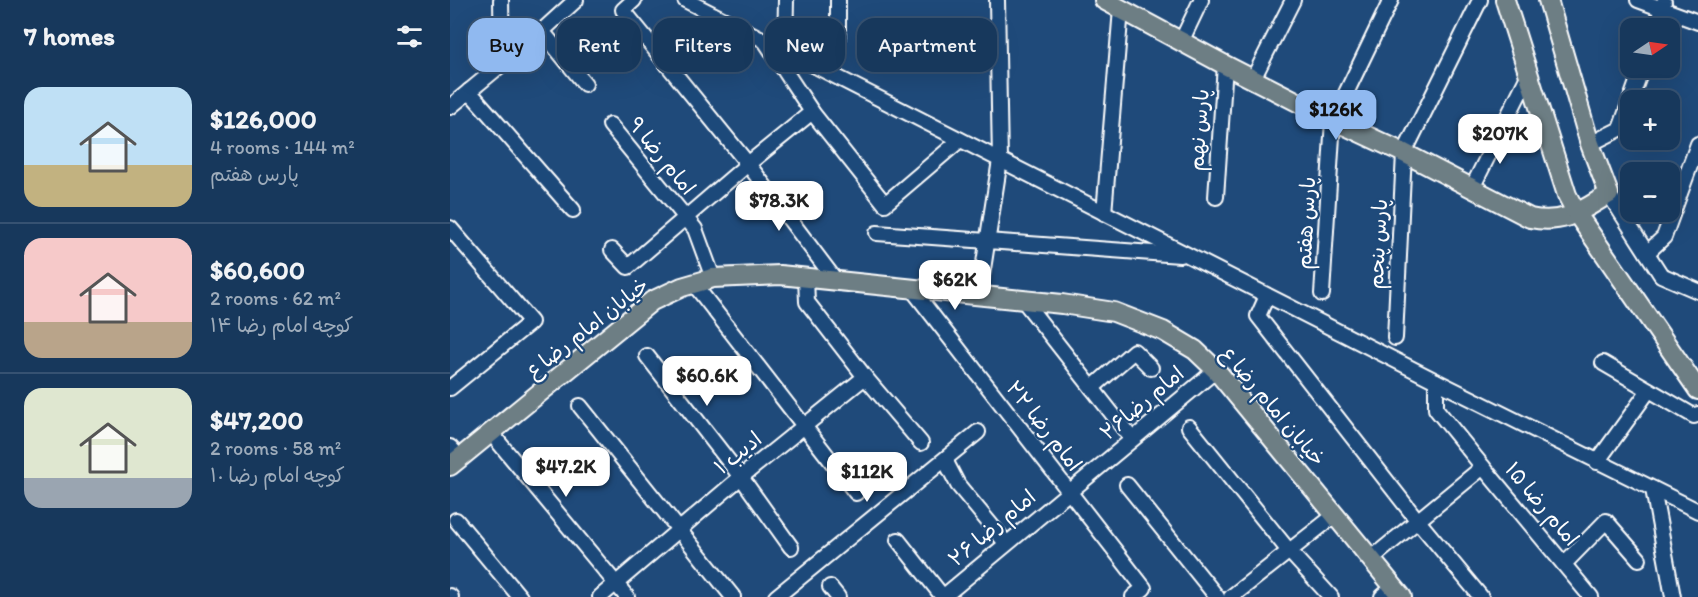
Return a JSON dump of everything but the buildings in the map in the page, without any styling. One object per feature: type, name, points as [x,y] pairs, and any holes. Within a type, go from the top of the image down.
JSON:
[{"type":"main road","points":[[1104,0],[1333,120],[1404,153],[1530,218],[1547,222],[1577,214],[1609,194],[1590,144],[1548,0]]},
{"type":"main road","points":[[1505,0],[1567,195],[1577,214],[1698,390]]},
{"type":"main road","name":"خیابان امام رضا ع","points":[[453,457],[491,433],[652,301],[712,278],[746,275],[806,278],[1062,303],[1114,312],[1164,331],[1195,350],[1216,369],[1371,559],[1393,594]]},
{"type":"street","points":[[501,0],[501,18]]},
{"type":"street","points":[[545,28],[576,0]]},
{"type":"street","points":[[634,0],[623,10],[748,164],[836,281]]},
{"type":"street","points":[[685,0],[764,40],[812,112],[885,204],[960,140]]},
{"type":"street","points":[[786,0],[786,18]]},
{"type":"street","points":[[838,0],[838,18]]},
{"type":"street","points":[[979,295],[1000,160],[997,0]]},
{"type":"street","points":[[1181,42],[1201,0]]},
{"type":"street","points":[[1253,79],[1293,0]]},
{"type":"street","points":[[1333,120],[1391,0]]},
{"type":"street","points":[[1404,153],[1480,0]]},
{"type":"street","points":[[1638,0],[1664,4],[1698,22]]},
{"type":"street","points":[[1104,213],[1121,9]]},
{"type":"street","points":[[545,35],[585,84]]},
{"type":"street","name":"پارس‌‌ نهم","points":[[1216,197],[1225,65]]},
{"type":"street","points":[[450,107],[492,72]]},
{"type":"street","points":[[826,72],[1267,296],[1698,511]]},
{"type":"street","points":[[1472,188],[1528,76]]},
{"type":"street","points":[[1590,144],[1620,129],[1638,78]]},
{"type":"street","points":[[469,91],[573,210]]},
{"type":"street","points":[[612,249],[628,267],[812,112]]},
{"type":"street","name":"پارس‌‌ هفتم","points":[[1322,294],[1333,120]]},
{"type":"street","name":"امام رضا ۹","points":[[610,125],[695,229],[712,278]]},
{"type":"street","points":[[1647,253],[1664,237],[1698,144]]},
{"type":"street","name":"پارس‌‌ پنجم","points":[[1395,338],[1404,153]]},
{"type":"street","points":[[1609,194],[1661,275],[1698,291]]},
{"type":"street","points":[[450,228],[531,322],[450,388]]},
{"type":"street","points":[[877,233],[1188,256]]},
{"type":"street","points":[[806,278],[807,302],[865,377],[921,442]]},
{"type":"street","points":[[694,284],[856,493]]},
{"type":"street","name":"امام رضا ۲۲","points":[[912,289],[1144,588],[1133,597]]},
{"type":"street","points":[[1267,296],[1258,316],[1418,521],[1481,597]]},
{"type":"street","points":[[1023,300],[1132,439]]},
{"type":"street","points":[[1092,388],[1134,351],[1151,368]]},
{"type":"street","points":[[647,356],[741,477],[791,547]]},
{"type":"street","points":[[1604,363],[1694,416],[1698,414]]},
{"type":"street","name":"امام رضا۲۶","points":[[1068,491],[1216,369]]},
{"type":"street","name":"ادیب ۱","points":[[600,597],[741,477],[865,377]]},
{"type":"street","points":[[1436,381],[1437,409],[1483,467]]},
{"type":"street","points":[[1597,462],[1649,390]]},
{"type":"street","points":[[580,406],[732,597]]},
{"type":"street","points":[[1190,427],[1289,551],[1331,597]]},
{"type":"street","points":[[776,597],[978,432]]},
{"type":"street","points":[[491,433],[627,597]]},
{"type":"street","points":[[945,460],[958,485],[1006,543]]},
{"type":"street","name":"۱۵ امام رضا","points":[[1371,559],[1483,467],[1591,597]]},
{"type":"street","points":[[1127,485],[1217,597]]},
{"type":"street","points":[[1653,489],[1673,597]]},
{"type":"street","name":"امام رضا ۲۶","points":[[943,597],[1068,491]]},
{"type":"street","points":[[1231,597],[1335,515]]},
{"type":"street","points":[[456,520],[520,597]]},
{"type":"street","points":[[1564,564],[1606,521],[1639,559]]},
{"type":"street","points":[[898,540],[943,597]]}]
